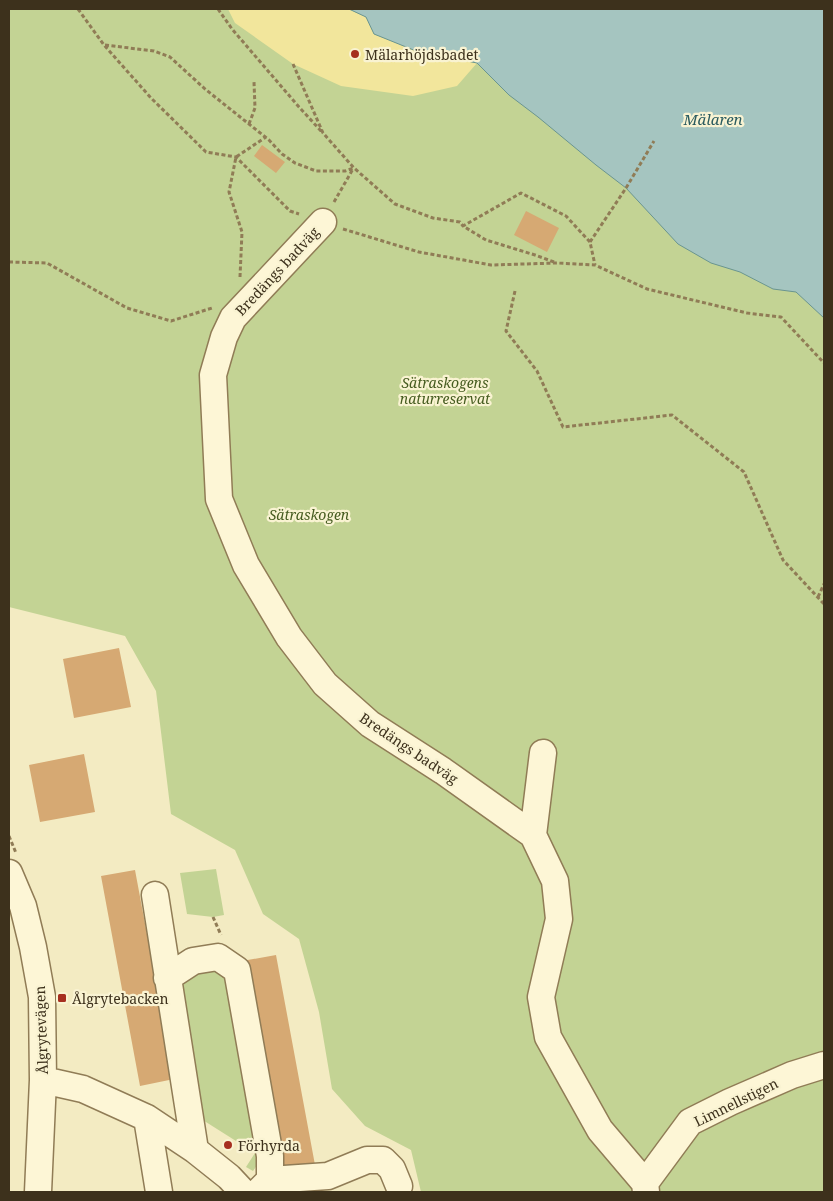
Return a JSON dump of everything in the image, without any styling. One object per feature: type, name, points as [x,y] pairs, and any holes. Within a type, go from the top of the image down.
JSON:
[{"type":"street","name":"Bredängs badväg","points":[[323,222],[233,318],[224,337],[213,375],[219,498],[246,565],[294,644],[325,684],[370,724],[443,771],[533,835],[555,881],[559,919],[541,997],[548,1037],[600,1130],[646,1188]]},
{"type":"street","points":[[533,835],[543,753]]},
{"type":"street","name":"Ålgrytevägen","points":[[9,873],[23,906],[42,997],[43,1080],[38,1192]]},
{"type":"street","points":[[155,895],[195,1150]]},
{"type":"street","points":[[167,978],[193,961],[218,957],[237,970],[270,1156],[264,1186],[328,1176],[366,1160],[383,1160],[392,1169],[399,1186]]},
{"type":"street","name":"Limnellstigen","points":[[646,1188],[690,1122],[792,1075],[824,1065]]},
{"type":"street","points":[[43,1080],[83,1089],[147,1118],[195,1150],[229,1177],[243,1192]]},
{"type":"street","points":[[147,1118],[159,1192]]},
{"type":"path","points":[[78,9],[104,44],[151,98],[206,152],[236,157],[290,211],[419,252],[491,264],[557,263],[595,265],[647,289],[747,313],[781,317],[824,363]]},
{"type":"path","points":[[218,9],[232,29],[354,168],[396,204],[433,218],[460,222],[463,226],[486,240],[536,254],[557,263]]},
{"type":"path","points":[[104,44],[154,51],[170,57],[205,89],[266,137],[282,154],[295,163],[316,171],[345,171],[354,168]]},
{"type":"path","points":[[293,64],[323,133]]},
{"type":"path","points":[[249,124],[254,108],[254,82]]},
{"type":"path","points":[[240,279],[242,232],[229,192],[236,157],[266,137]]},
{"type":"path","points":[[590,242],[626,188],[654,141]]},
{"type":"path","points":[[323,222],[354,168]]},
{"type":"path","points":[[463,226],[521,193],[566,216],[590,242],[595,265]]},
{"type":"path","points":[[9,262],[47,264],[127,308],[171,321],[206,309],[245,305]]},
{"type":"path","points":[[515,291],[506,331],[537,371],[563,427],[672,415],[744,472],[784,560],[824,604]]},
{"type":"path","points":[[818,597],[824,584]]},
{"type":"green space","name":"Sätraskogen","points":[[9,9],[824,9],[824,1192],[421,1192],[411,1150],[365,1126],[332,1089],[319,1012],[299,939],[263,914],[235,850],[171,814],[156,691],[125,636],[9,607]]},
{"type":"green space","points":[[216,869],[224,915],[213,917],[187,914],[180,873]]},
{"type":"green space","points":[[211,968],[221,972],[231,986],[260,1161],[253,1171],[246,1167],[255,1153],[198,1117],[177,997],[185,974]]},
{"type":"sand","name":"Mälarhöjdsbadet","points":[[228,9],[348,9],[366,17],[374,34],[416,51],[477,63],[457,86],[413,96],[341,86],[293,64],[235,23]]},
{"type":"water","name":"Mälaren","points":[[349,9],[824,9],[824,318],[796,292],[773,289],[740,272],[711,263],[678,244],[626,188],[509,95],[477,63],[416,51],[374,34],[366,17]]},
{"type":"building","points":[[262,145],[285,162],[276,173],[254,156]]},
{"type":"building","points":[[526,211],[559,228],[547,252],[514,235]]},
{"type":"building","points":[[119,648],[131,707],[74,718],[63,659]]},
{"type":"building","points":[[84,754],[95,812],[40,822],[29,765]]},
{"type":"building","points":[[135,870],[174,1079],[140,1086],[101,876]]},
{"type":"building","points":[[276,955],[315,1165],[281,1171],[242,961]]},
{"type":"place","name":"Mälarhöjdsbadet","points":[[355,54]]},
{"type":"place","name":"Ålgrytebacken","points":[[62,998]]},
{"type":"place","name":"Förhyrda","points":[[228,1145]]},
{"type":"park label","name":"Sätraskogens naturreservat","points":[[445,390]]}]
